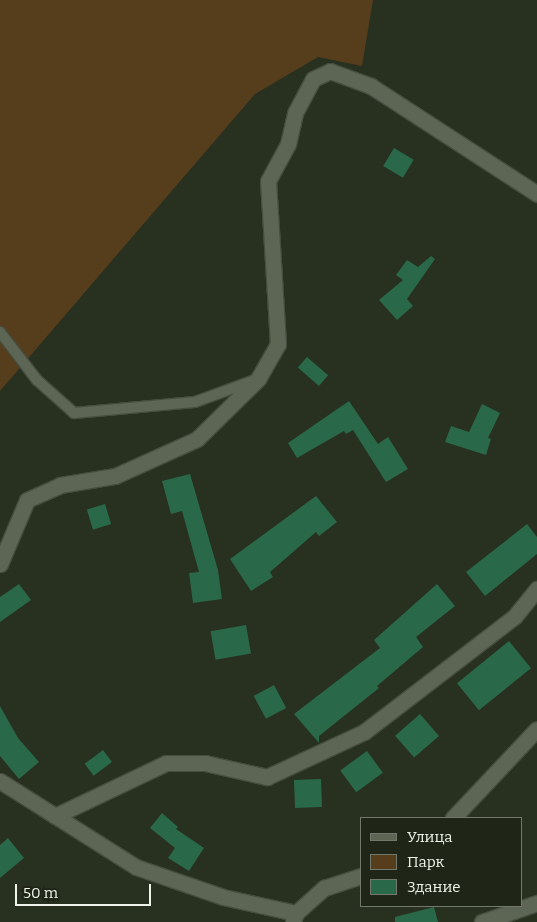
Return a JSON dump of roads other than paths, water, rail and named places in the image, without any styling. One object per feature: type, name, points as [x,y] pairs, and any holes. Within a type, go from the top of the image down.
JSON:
[{"type":"street","points":[[0,564],[27,500],[60,485],[115,476],[197,438],[258,379],[278,344],[268,181],[288,144],[295,113],[313,79],[330,71],[371,86],[537,194]]},
{"type":"street","points":[[56,816],[166,764],[205,763],[267,777],[364,732],[515,616],[537,589]]},
{"type":"street","points":[[454,817],[537,729]]},
{"type":"street","points":[[0,781],[136,867],[223,897],[294,918],[324,888],[360,876]]},
{"type":"street","points":[[482,922],[537,903]]},
{"type":"lane","points":[[0,332],[37,380],[74,413],[195,402],[258,379]]}]
